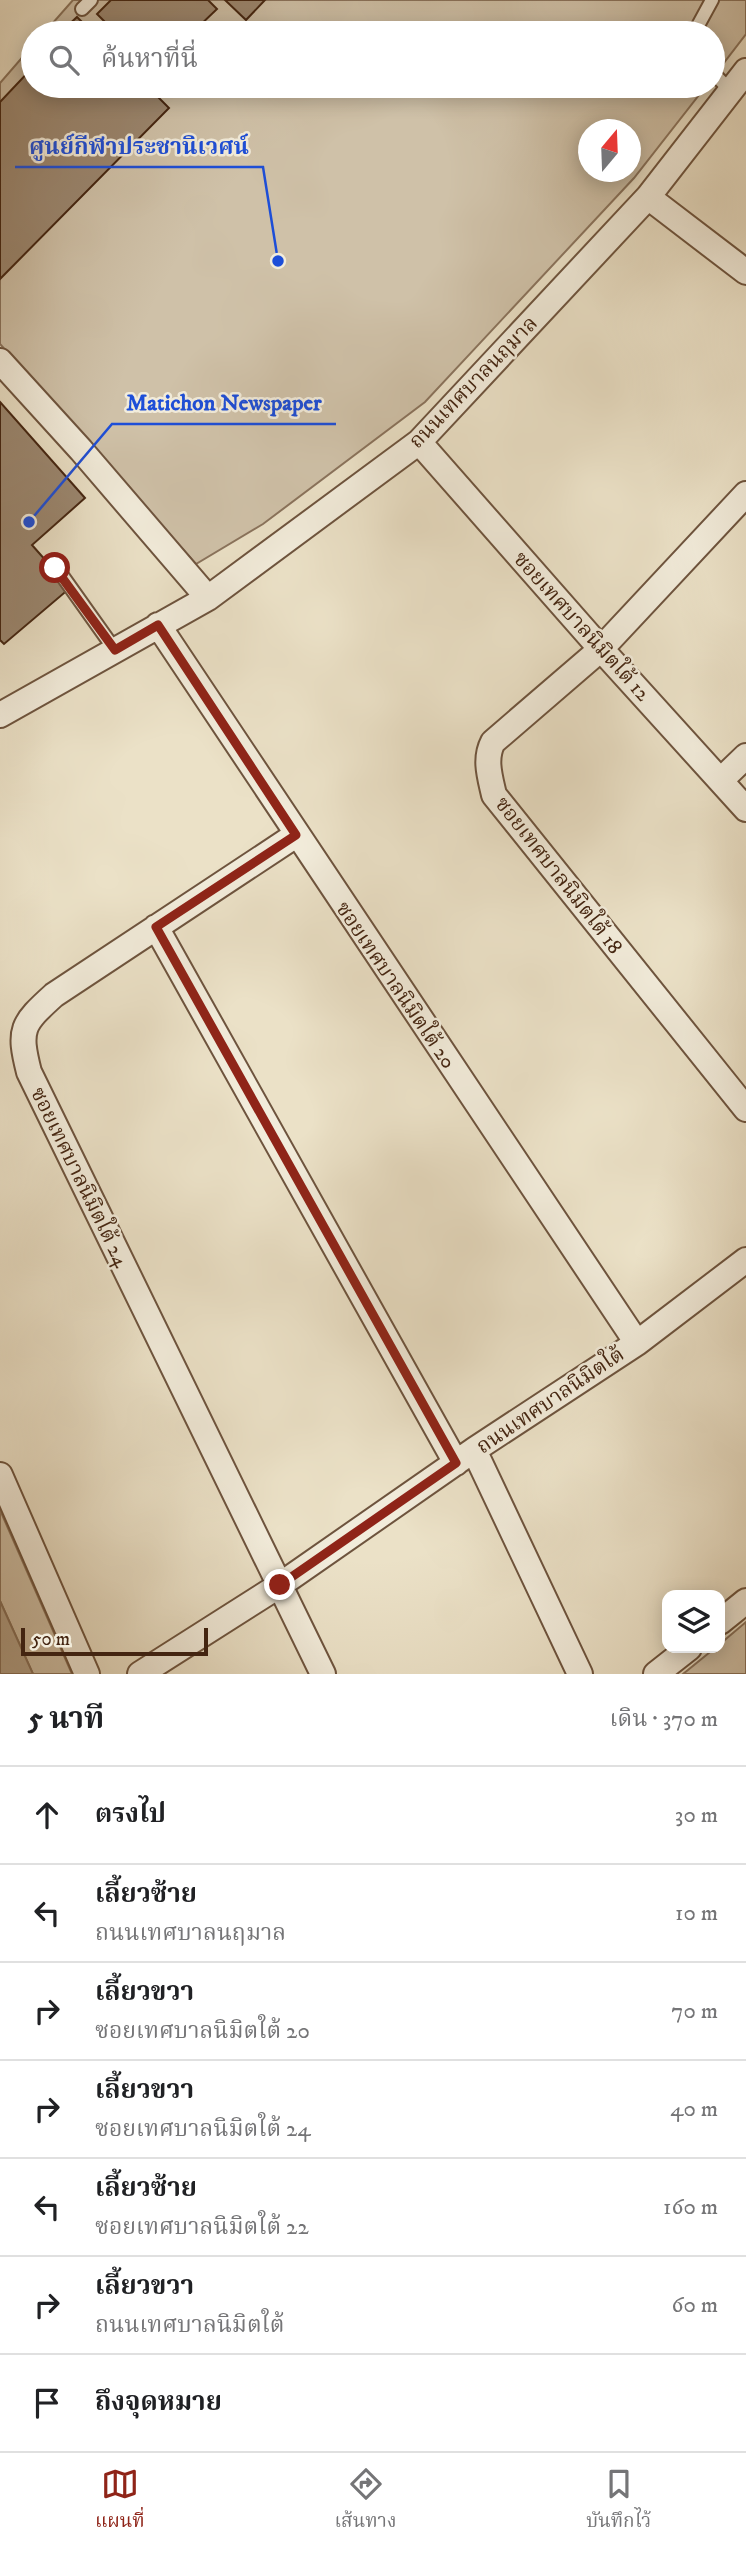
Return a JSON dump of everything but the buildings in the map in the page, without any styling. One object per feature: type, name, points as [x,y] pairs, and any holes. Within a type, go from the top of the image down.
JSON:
[{"type":"street","name":"ถนนเทศบาลนฤมาล","points":[[0,715],[208,598],[419,442],[648,197],[746,71]]},
{"type":"street","points":[[648,197],[746,272]]},
{"type":"street","points":[[0,360],[208,598]]},
{"type":"street","name":"ซอยเทศบาลนิมิตใต้ 12","points":[[419,442],[601,649],[746,808]]},
{"type":"street","name":"ซอยเทศบาลนิมิตใต้ 18","points":[[746,494],[601,649],[493,742],[488,752],[488,771],[494,794],[746,1109]]},
{"type":"street","name":"ซอยเทศบาลนิมิตใต้ 20","points":[[158,625],[637,1343]]},
{"type":"street","points":[[721,780],[746,756]]},
{"type":"street","name":"ซอยเทศบาลนิมิตใต้ 24","points":[[296,835],[54,995],[29,1017],[23,1049],[29,1072],[323,1674]]},
{"type":"street","points":[[156,927],[465,1457],[580,1674]]},
{"type":"street","name":"ถนนเทศบาลนิมิตใต้","points":[[140,1674],[280,1585],[465,1457],[637,1343],[746,1259]]},
{"type":"street","points":[[0,1475],[8,1514],[87,1674]]},
{"type":"street","points":[[725,1618],[746,1601]]},
{"type":"street","points":[[656,1674],[682,1653]]},
{"type":"lane","points":[[701,21],[712,0]]},
{"type":"lane","points":[[725,86],[731,92]]},
{"type":"lane","points":[[55,568],[115,650]]},
{"type":"shaded area","points":[[73,0],[746,0],[746,34],[725,61],[725,21],[55,21]]},
{"type":"shaded area","points":[[21,59],[21,98],[697,98],[641,169],[641,119],[578,119],[578,182],[630,182],[425,402],[263,524],[196,564],[0,344],[0,83]]},
{"type":"shaded area","points":[[0,1510],[72,1674],[33,1674],[0,1601]]},
{"type":"shaded area","points":[[0,1601],[33,1674],[0,1674]]},
{"type":"shaded area","points":[[746,1622],[746,1674],[683,1674],[709,1653],[725,1653],[725,1640]]},
{"type":"place","name":"ศูนย์กีฬาประชานิเวศน์","points":[[278,261]]},
{"type":"place","name":"Matichon Newspaper","points":[[29,522]]},
{"type":"route","points":[[55,568],[115,650],[158,625],[296,835],[156,927],[456,1463],[280,1585]]}]
